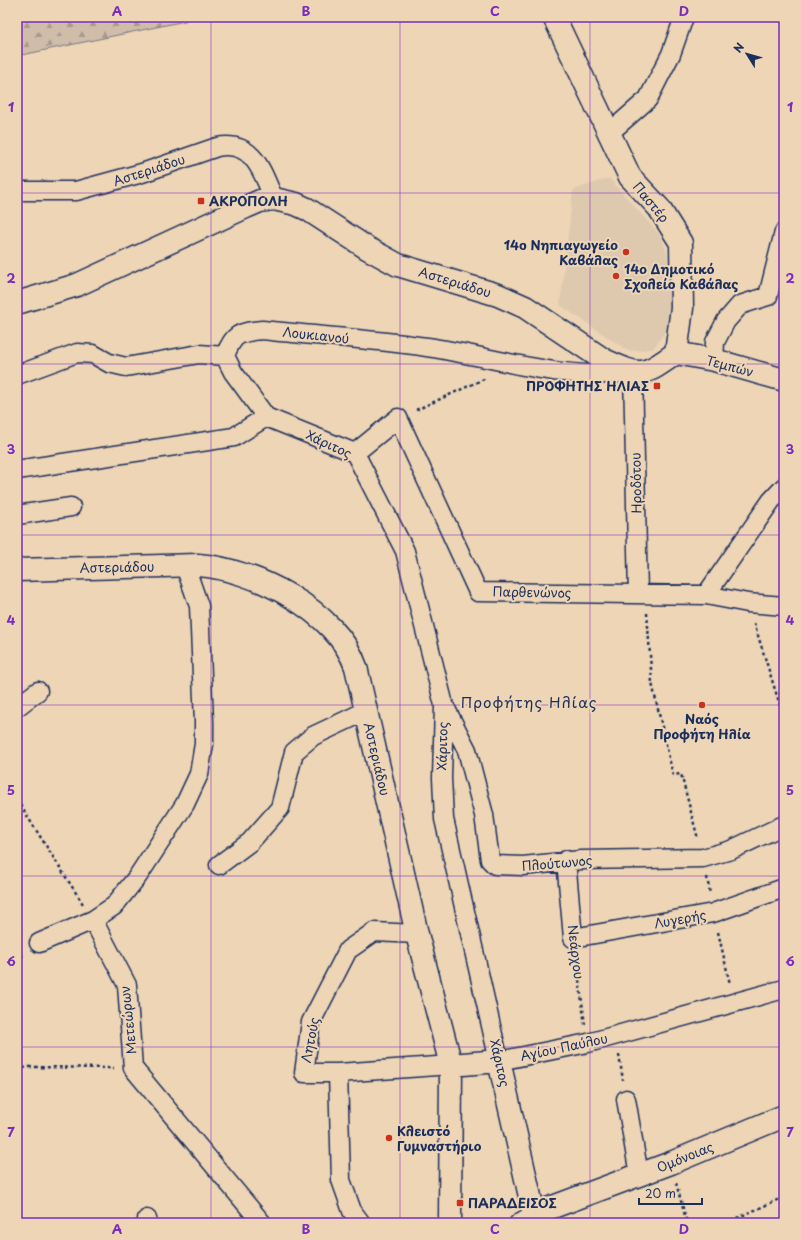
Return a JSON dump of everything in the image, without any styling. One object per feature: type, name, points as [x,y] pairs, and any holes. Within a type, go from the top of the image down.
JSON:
[{"type":"street","name":"Παστέρ","points":[[554,17],[608,134],[630,177],[659,208],[681,243],[682,308],[676,353]]},
{"type":"street","points":[[608,134],[648,99],[671,54],[684,17]]},
{"type":"street","name":"Αστεριάδου","points":[[17,191],[76,191],[142,173],[217,147],[230,145],[246,151],[256,161],[274,199]]},
{"type":"street","name":"Αστεριάδου","points":[[17,303],[77,285],[246,207],[260,201],[274,199],[308,208],[367,248],[398,265],[498,295],[525,308],[604,360],[633,372]]},
{"type":"street","points":[[714,360],[715,342],[726,321],[740,305],[776,294],[784,232]]},
{"type":"street","name":"Λουκιανού","points":[[225,356],[230,343],[243,331],[262,330],[427,347],[542,370],[608,376],[633,372]]},
{"type":"street","points":[[17,375],[77,353],[93,354],[109,364],[126,367],[199,354],[225,356],[234,372],[266,416],[234,437],[17,470]]},
{"type":"street","points":[[633,372],[644,373],[676,353]]},
{"type":"street","name":"Τεμπών","points":[[676,353],[714,360],[784,380]]},
{"type":"street","name":"Ηροδότου","points":[[633,372],[642,594]]},
{"type":"street","name":"Χάριτος","points":[[266,416],[355,453],[406,551],[444,705],[442,778],[445,826],[499,1061],[526,1218]]},
{"type":"street","points":[[355,453],[398,418]]},
{"type":"street","name":"Παρθενώνος","points":[[398,418],[478,592],[706,595],[748,603],[784,606]]},
{"type":"street","points":[[706,595],[771,501],[784,487]]},
{"type":"street","points":[[17,515],[71,507]]},
{"type":"street","points":[[39,943],[93,920],[114,906],[138,876],[186,804],[200,774],[204,744],[204,722],[199,606],[186,566]]},
{"type":"street","name":"Αστεριάδου","points":[[17,570],[212,566],[253,578],[293,599],[319,618],[336,633],[349,651],[356,668],[417,934],[451,1065],[450,1223]]},
{"type":"street","points":[[17,706],[38,691]]},
{"type":"street","name":"Πλούτωνος","points":[[444,705],[467,750],[484,814],[492,864],[499,866],[523,866],[566,860],[703,858],[731,850],[784,825]]},
{"type":"street","points":[[219,865],[250,842],[280,808],[294,752],[313,736],[366,712]]},
{"type":"street","name":"Νεάρχου","points":[[566,860],[573,938]]},
{"type":"street","name":"Λυγερής","points":[[573,938],[713,913],[784,888]]},
{"type":"street","name":"Μετεώρων","points":[[93,920],[127,985],[133,1068],[262,1223]]},
{"type":"street","name":"Λητούς","points":[[338,1073],[304,1074],[311,1022],[329,983],[348,950],[374,932],[417,934]]},
{"type":"street","name":"Αγίου Παύλου","points":[[338,1073],[499,1061],[617,1035],[784,989]]},
{"type":"street","points":[[338,1073],[341,1180],[352,1211],[361,1223]]},
{"type":"street","points":[[626,1099],[639,1175]]},
{"type":"street","name":"Ομόνοιας","points":[[526,1218],[671,1163],[784,1116]]},
{"type":"path","points":[[398,418],[487,378],[505,362]]},
{"type":"path","points":[[642,594],[652,683],[673,775],[680,774],[703,858],[713,913],[734,1002]]},
{"type":"path","points":[[748,603],[784,718]]},
{"type":"path","points":[[17,800],[93,920]]},
{"type":"path","name":"Νεάρχου","points":[[573,938],[588,1042]]},
{"type":"path","points":[[17,949],[20,957]]},
{"type":"path","points":[[617,1035],[626,1099]]},
{"type":"path","points":[[17,1069],[29,1067],[133,1068]]},
{"type":"path","points":[[671,1163],[687,1223]]},
{"type":"path","points":[[726,1223],[784,1197]]},
{"type":"shaded area","name":"14ο Δημοτικό Σχολείο Καβάλας","points":[[609,178],[661,236],[667,253],[671,298],[669,326],[653,349],[628,351],[560,305],[573,190]]},
{"type":"green space","points":[[17,17],[191,17],[185,21],[17,56]]},
{"type":"place","name":"ΑΚΡΟΠΟΛΗ","points":[[201,201]]},
{"type":"place","name":"14ο Νηπιαγωγείο Καβάλας","points":[[626,252]]},
{"type":"place","name":"14ο Δημοτικό Σχολείο Καβάλας","points":[[616,276]]},
{"type":"place","name":"ΠΡΟΦΗΤΗΣ ΗΛΙΑΣ","points":[[657,386]]},
{"type":"place","name":"Ναός Προφήτη Ηλία","points":[[702,705]]},
{"type":"place","name":"Κλειστό Γυμναστήριο","points":[[389,1138]]},
{"type":"place","name":"ΠΑΡΑΔΕΙΣΟΣ","points":[[460,1203]]},
{"type":"district","name":"Προφήτης Ηλίας","points":[[529,703]]}]
